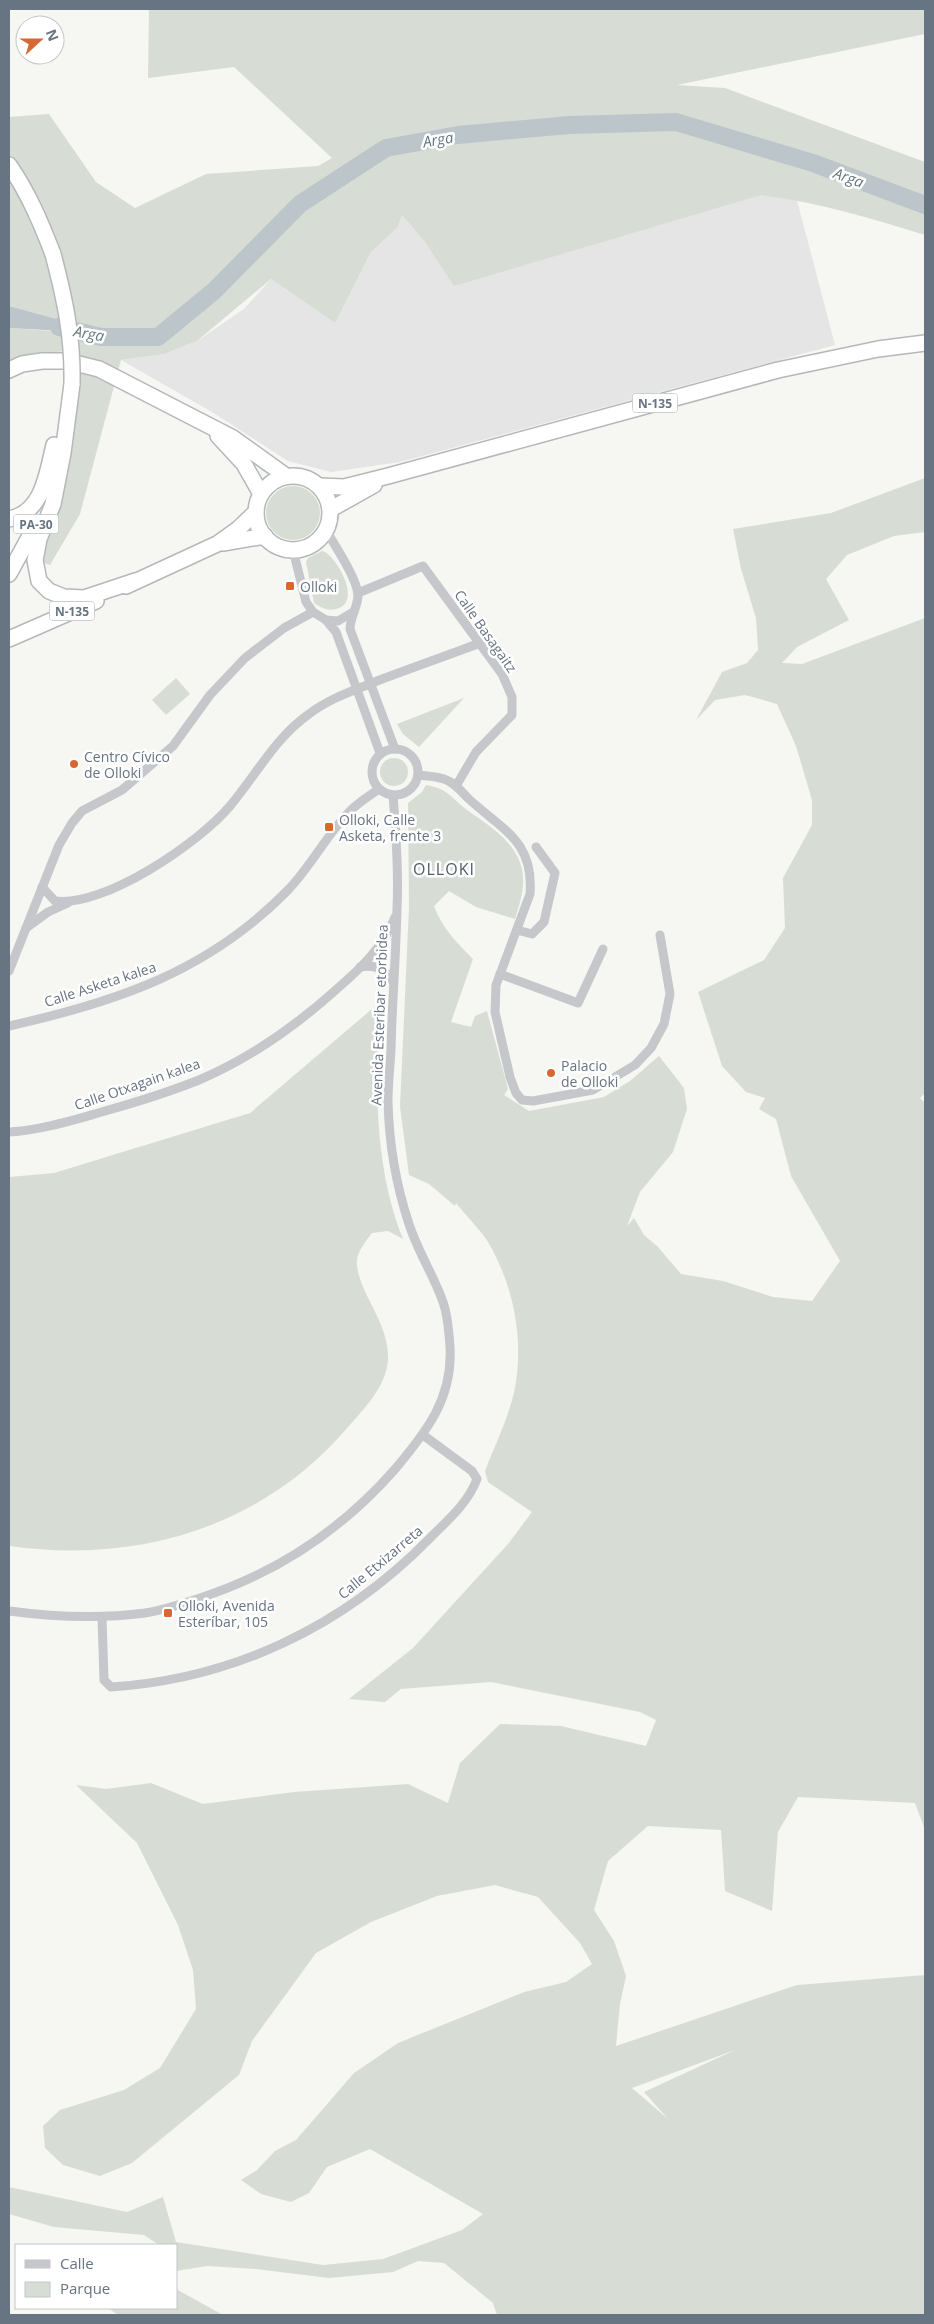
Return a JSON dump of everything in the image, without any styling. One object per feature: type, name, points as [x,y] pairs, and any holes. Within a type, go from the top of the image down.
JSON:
[{"type":"highway","name":"PA-30","points":[[9,165],[19,179],[40,220],[53,254],[65,299],[72,350],[70,402],[58,471],[32,534],[9,574]]},
{"type":"highway","name":"N-135","points":[[286,476],[304,477],[320,486],[344,487],[778,370],[878,348],[925,343]]},
{"type":"highway","points":[[9,377],[42,361]]},
{"type":"highway","points":[[9,370],[22,364],[42,361],[67,361],[99,369],[208,427],[233,438],[286,476],[268,485],[261,494],[256,512],[260,529],[265,536],[282,549],[293,550],[312,545],[326,530],[330,520],[330,509],[327,497],[320,486]]},
{"type":"highway","points":[[9,519],[32,509],[42,490],[62,416],[70,402]]},
{"type":"highway","points":[[208,427],[244,464],[261,494]]},
{"type":"highway","points":[[58,471],[53,504],[39,539],[35,560],[39,581],[49,591],[64,597],[84,598],[134,581]]},
{"type":"highway","name":"N-135","points":[[330,509],[388,476]]},
{"type":"highway","name":"N-135","points":[[9,639],[217,544],[238,529],[256,512]]},
{"type":"highway","name":"N-135","points":[[217,544],[265,536]]},
{"type":"street","points":[[326,530],[358,593],[350,629],[395,749]]},
{"type":"street","points":[[293,550],[306,602],[313,612],[326,620],[336,632],[358,688],[380,754]]},
{"type":"street","name":"Calle Basagaitz","points":[[358,593],[423,566],[480,643],[505,682],[512,697],[512,715],[476,752],[456,786]]},
{"type":"street","points":[[9,971],[58,845],[82,811],[122,790],[156,762],[173,746],[210,696],[245,658],[284,628],[313,612]]},
{"type":"street","points":[[326,620],[338,620],[353,612]]},
{"type":"street","points":[[26,928],[48,912],[118,886],[153,869],[196,838],[229,807],[262,763],[307,715],[336,696],[480,643]]},
{"type":"street","points":[[395,749],[403,750],[415,760],[418,775],[416,782],[406,792],[393,795],[379,789],[372,775],[375,759],[380,754],[395,749]]},
{"type":"street","points":[[418,775],[444,779],[456,786],[471,801],[508,830],[518,842],[529,864],[530,894],[496,985],[495,1012],[510,1076],[516,1093],[522,1100],[533,1101],[593,1090],[636,1065],[651,1048],[664,1024],[670,994],[660,935]]},
{"type":"street","name":"Calle Asketa kalea","points":[[9,1026],[25,1023],[141,988],[176,973],[216,950],[275,902],[307,867],[349,812],[379,789]]},
{"type":"street","name":"Avenida Esteribar etorbidea","points":[[9,1612],[43,1616],[102,1617],[147,1613],[219,1592],[281,1563],[313,1544],[349,1516],[376,1491],[423,1435],[440,1408],[447,1381],[450,1350],[443,1301],[420,1254],[409,1225],[393,1158],[388,1100],[397,912],[393,795]]},
{"type":"street","points":[[518,930],[532,934],[544,922],[555,873],[536,847]]},
{"type":"street","points":[[42,886],[54,901],[68,903]]},
{"type":"street","name":"Calle Otxagain kalea","points":[[9,1132],[32,1130],[65,1123],[200,1080],[276,1038],[318,1006],[360,967],[378,948],[392,926],[397,912]]},
{"type":"street","points":[[500,974],[578,1003],[603,949]]},
{"type":"street","points":[[360,967],[367,966],[381,969],[388,973],[394,982]]},
{"type":"street","name":"Calle Asketa kalea","points":[[9,1020],[25,1023]]},
{"type":"street","name":"Calle Asketa kalea","points":[[9,1031],[25,1023]]},
{"type":"street","name":"Calle Etxizarreta","points":[[102,1617],[104,1680],[111,1687],[173,1680],[255,1656],[340,1613],[413,1556],[472,1493],[477,1479],[472,1471],[423,1435]]},
{"type":"shaded area","points":[[793,185],[835,345],[400,462],[331,472],[288,461],[212,412],[121,360],[164,354],[197,341],[244,309],[271,279],[335,323],[371,252],[398,227],[402,215],[425,242]]},
{"type":"shaded area","points":[[9,306],[68,322],[82,332],[9,328]]},
{"type":"green space","points":[[149,9],[925,9],[925,34],[677,85],[725,88],[925,162],[925,235],[823,206],[761,195],[454,286],[425,242],[402,215],[398,227],[371,252],[335,323],[271,279],[197,341],[164,354],[121,360],[80,514],[50,565],[35,560],[53,504],[72,350],[20,357],[9,362],[9,328],[69,332],[68,322],[9,306],[9,117],[49,114],[96,182],[135,208],[206,174],[318,166],[332,158],[234,67],[148,78]]},
{"type":"green space","points":[[925,478],[925,532],[894,536],[847,555],[826,579],[849,620],[797,647],[782,663],[802,664],[925,618],[925,1093],[920,1098],[925,1103],[925,1830],[915,1803],[798,1797],[778,1832],[772,1911],[725,1891],[721,1830],[648,1826],[608,1861],[594,1910],[614,1941],[626,1976],[620,2004],[616,2046],[797,1985],[925,1975],[925,2315],[497,2315],[493,2303],[444,2263],[418,2261],[393,2272],[329,2278],[256,2269],[207,2266],[178,2271],[178,2244],[158,2244],[144,2235],[54,2227],[9,2214],[9,2187],[127,2212],[163,2197],[176,2242],[323,2265],[383,2259],[462,2230],[483,2214],[370,2149],[327,2167],[309,2193],[291,2202],[261,2194],[241,2180],[257,2170],[275,2151],[296,2140],[354,2073],[398,2043],[524,1992],[566,1982],[592,1964],[580,1943],[538,1897],[495,1885],[437,1896],[371,1922],[316,1953],[252,2041],[239,2075],[132,2163],[100,2176],[63,2165],[45,2148],[43,2126],[60,2110],[124,2090],[160,2068],[196,2009],[193,1970],[178,1925],[137,1843],[76,1785],[106,1789],[151,1783],[203,1804],[294,1792],[408,1784],[448,1803],[460,1763],[500,1724],[561,1726],[646,1746],[656,1720],[640,1712],[491,1682],[401,1689],[385,1702],[349,1699],[413,1648],[508,1544],[532,1512],[488,1482],[485,1471],[509,1411],[517,1374],[518,1340],[509,1289],[488,1242],[456,1203],[455,1206],[429,1184],[409,1175],[400,1107],[409,907],[408,803],[422,792],[426,785],[445,791],[506,841],[514,850],[523,873],[521,899],[515,919],[476,907],[449,891],[434,906],[446,928],[473,959],[451,1022],[471,1027],[475,1016],[487,1011],[508,1089],[504,1095],[529,1111],[604,1097],[630,1081],[659,1056],[684,1088],[687,1109],[673,1152],[640,1192],[627,1226],[634,1218],[644,1235],[658,1247],[681,1274],[723,1281],[773,1297],[812,1301],[840,1261],[791,1176],[776,1119],[759,1109],[765,1098],[746,1092],[722,1066],[698,992],[764,960],[785,928],[783,878],[812,825],[812,800],[796,746],[777,704],[745,695],[715,700],[696,720],[722,672],[747,663],[758,650],[756,618],[741,569],[733,529],[831,513]],"holes":[[[735,2050],[644,2092],[668,2119],[632,2088]]]},
{"type":"green space","points":[[293,486],[303,488],[312,494],[318,503],[320,513],[318,523],[312,532],[303,538],[293,540],[283,538],[274,532],[268,523],[266,513],[268,503],[274,494],[283,488]]},
{"type":"green space","points":[[322,551],[339,568],[347,588],[348,598],[344,605],[336,609],[325,609],[314,603],[306,562],[308,558]]},
{"type":"green space","points":[[176,678],[190,694],[166,715],[152,700]]},
{"type":"green space","points":[[464,698],[419,747],[403,734],[397,724]]},
{"type":"green space","points":[[394,758],[404,762],[408,772],[404,782],[394,786],[384,782],[380,772],[384,762]]},
{"type":"green space","points":[[379,1003],[377,1093],[381,1152],[393,1211],[403,1239],[388,1231],[372,1233],[361,1248],[357,1262],[360,1277],[380,1321],[387,1346],[387,1369],[374,1395],[362,1412],[315,1461],[277,1490],[237,1514],[195,1531],[150,1543],[104,1549],[57,1550],[9,1546],[9,1177],[54,1173],[250,1113]]},
{"type":"green space","points":[[178,2290],[223,2315],[118,2315],[109,2309],[178,2309]]},
{"type":"waterway","name":"Arga","points":[[59,327],[101,337],[158,337],[214,291],[300,204],[386,148],[458,135],[569,125],[676,122],[813,163],[925,205]]},
{"type":"place","name":"Olloki","points":[[290,586]]},
{"type":"place","name":"Centro Cívico de Olloki","points":[[74,764]]},
{"type":"place","name":"Olloki, Calle Asketa, frente 3","points":[[329,827]]},
{"type":"place","name":"Palacio de Olloki","points":[[551,1073]]},
{"type":"place","name":"Olloki, Avenida Esteríbar, 105","points":[[168,1613]]},
{"type":"district","name":"OLLOKI","points":[[444,869]]}]
